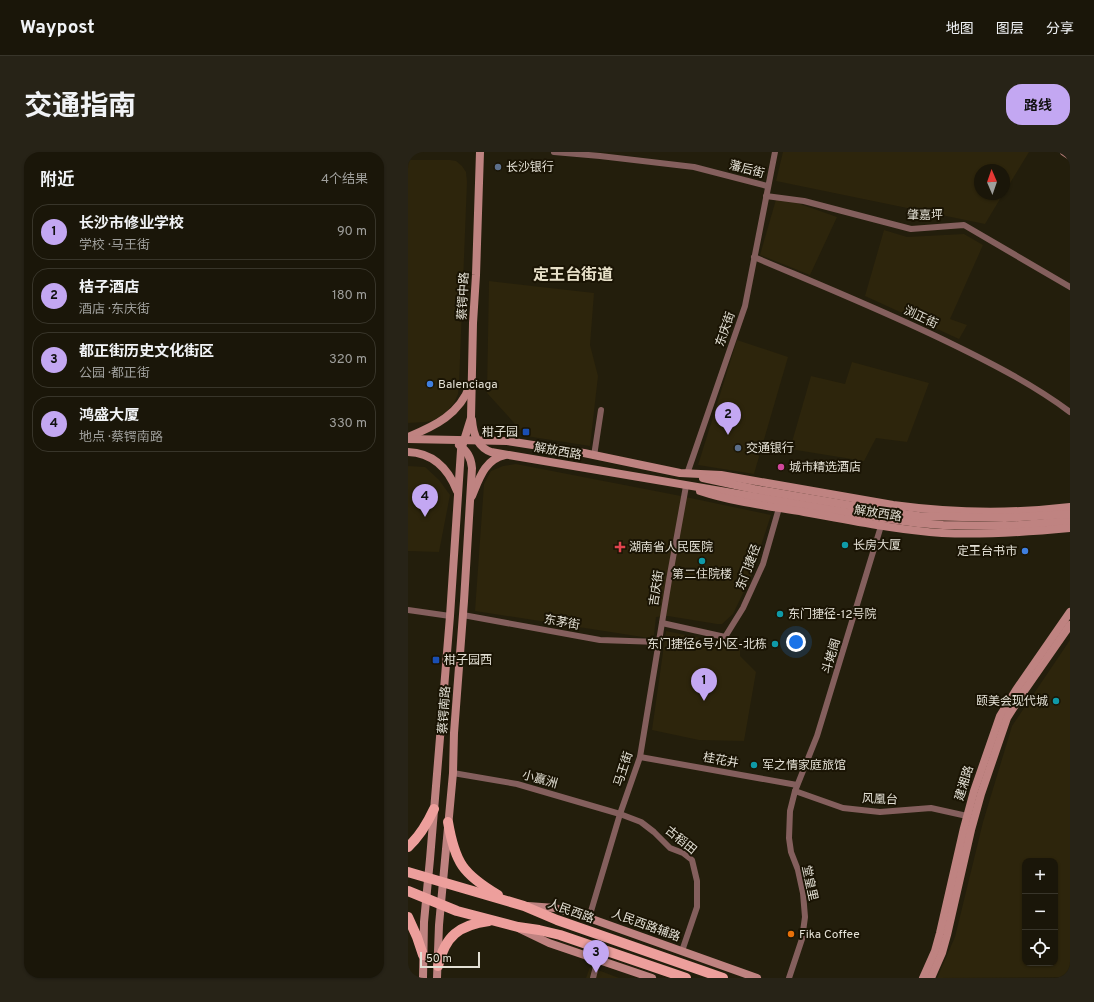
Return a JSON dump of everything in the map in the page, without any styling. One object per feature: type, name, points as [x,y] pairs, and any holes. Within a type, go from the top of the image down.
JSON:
[{"type":"main road","name":"蔡锷中路","points":[[462,443],[471,418],[480,152]]},
{"type":"main road","points":[[1064,152],[1070,156]]},
{"type":"main road","points":[[408,438],[438,424],[450,414],[465,397],[472,381]]},
{"type":"main road","points":[[471,418],[477,440]]},
{"type":"main road","name":"蔡锷南路","points":[[408,438],[449,440],[462,443],[471,462],[463,615],[441,904],[437,978]]},
{"type":"main road","name":"解放西路","points":[[477,440],[486,450],[508,455],[686,486],[754,492],[919,516],[1005,518],[1070,514]]},
{"type":"main road","name":"解放西路","points":[[462,443],[477,440],[507,441],[594,456],[687,474],[754,492],[881,518],[918,523],[1005,526],[1070,521]]},
{"type":"main road","name":"蔡锷南路","points":[[423,978],[426,898],[450,616],[462,443]]},
{"type":"main road","points":[[408,452],[424,454],[435,460],[451,478],[458,495]]},
{"type":"main road","points":[[470,502],[478,482],[487,466],[496,458],[508,455]]},
{"type":"main road","name":"解放西路","points":[[687,474],[721,475],[893,505],[946,511],[1005,511],[1070,507]]},
{"type":"main road","name":"解放西路","points":[[686,486],[715,496],[881,526],[936,532],[973,533],[1006,533],[1070,528]]},
{"type":"main road","name":"建湘路","points":[[923,978],[935,951],[940,934],[967,816],[1000,716],[1012,696],[1070,612]]},
{"type":"main road","name":"建湘路","points":[[931,978],[942,953],[947,935],[978,806],[993,757],[1008,718],[1022,694],[1070,626]]},
{"type":"main road","points":[[408,847],[424,830],[434,810]]},
{"type":"main road","points":[[448,822],[456,856],[465,871],[481,885],[510,902]]},
{"type":"main road","name":"人民西路","points":[[408,872],[524,906],[557,920],[723,978]]},
{"type":"main road","points":[[408,891],[457,910],[493,921],[560,935],[686,978]]},
{"type":"main road","name":"人民西路辅路","points":[[524,906],[551,908],[589,918],[757,978]]},
{"type":"main road","points":[[408,917],[423,955]]},
{"type":"main road","points":[[438,966],[442,950],[446,942],[455,933],[466,926],[493,921]]},
{"type":"main road","points":[[518,927],[540,939],[652,978]]},
{"type":"street","name":"藩后街","points":[[554,152],[694,167],[767,186]]},
{"type":"street","name":"东庆街","points":[[687,474],[745,306],[767,186],[775,152]]},
{"type":"street","name":"肇嘉坪","points":[[766,196],[804,201],[911,229],[964,225],[1070,287]]},
{"type":"street","name":"浏正街","points":[[754,257],[912,325],[971,353],[1038,390],[1070,412]]},
{"type":"street","points":[[594,456],[601,410]]},
{"type":"street","name":"吉庆街","points":[[662,623],[686,486]]},
{"type":"street","name":"东门捷径","points":[[662,623],[725,637],[743,608],[763,564],[779,508]]},
{"type":"street","name":"斗姥阁","points":[[796,788],[820,729],[881,526]]},
{"type":"street","points":[[408,610],[450,616]]},
{"type":"street","name":"东茅街","points":[[463,615],[600,640],[659,642]]},
{"type":"street","name":"马王街","points":[[589,918],[620,814],[640,757],[662,623]]},
{"type":"street","name":"桂花井","points":[[640,757],[796,788]]},
{"type":"street","name":"小赢洲","points":[[452,773],[517,784],[620,814]]},
{"type":"street","name":"风凰台","points":[[796,788],[843,808],[880,812],[931,808],[967,816]]},
{"type":"street","name":"堂皇里","points":[[789,978],[802,939],[805,917],[803,893],[798,870],[791,852],[789,838],[790,812],[796,788]]},
{"type":"street","name":"古稻田","points":[[620,814],[640,822],[654,832],[670,848],[683,853],[692,860],[696,881],[697,907],[682,951]]},
{"type":"street","points":[[593,978],[598,958]]},
{"type":"shaded area","points":[[783,152],[1029,152],[1010,183],[1010,164],[974,164],[974,200],[999,200],[985,224],[776,181]]},
{"type":"shaded area","points":[[408,160],[456,161],[466,172],[467,182],[458,394],[454,403],[448,410],[434,420],[408,423]]},
{"type":"shaded area","points":[[777,196],[837,217],[810,275],[760,255]]},
{"type":"shaded area","points":[[884,230],[907,237],[964,234],[983,245],[950,319],[967,325],[959,339],[865,296]]},
{"type":"shaded area","points":[[489,281],[594,293],[590,345],[598,376],[590,446],[526,436],[487,393]]},
{"type":"shaded area","points":[[737,340],[788,357],[754,474],[698,465]]},
{"type":"shaded area","points":[[852,362],[929,383],[907,442],[876,438],[864,461],[790,449],[811,376],[845,384]]},
{"type":"shaded area","name":"湖南省人民医院","points":[[516,464],[771,515],[750,579],[733,614],[722,624],[668,616],[656,617],[654,635],[649,638],[475,611],[484,484],[491,471],[503,466]]},
{"type":"shaded area","points":[[408,466],[425,467],[439,480],[450,495],[439,552],[408,551]]},
{"type":"shaded area","points":[[666,631],[740,646],[740,656],[756,672],[744,741],[699,740],[652,730]]},
{"type":"shaded area","points":[[1070,640],[1070,977],[937,978],[955,937],[983,822],[1012,726]]},
{"type":"shaded area","points":[[590,967],[619,978],[586,978]]},
{"type":"place","name":"长沙银行","points":[[498,167]]},
{"type":"place","name":"Balenciaga","points":[[430,384]]},
{"type":"place","name":"柑子园","points":[[526,432]]},
{"type":"place","name":"桔子酒店","points":[[728,435]]},
{"type":"place","name":"交通银行","points":[[738,448]]},
{"type":"place","name":"城市精选酒店","points":[[781,467]]},
{"type":"place","name":"鸿盛大厦","points":[[425,517]]},
{"type":"place","name":"长房大厦","points":[[845,545]]},
{"type":"place","name":"湖南省人民医院","points":[[620,547]]},
{"type":"place","name":"定王台书市","points":[[1025,551]]},
{"type":"place","name":"第二住院楼","points":[[702,561]]},
{"type":"place","name":"东门捷径-12号院","points":[[780,614]]},
{"type":"place","name":"东门捷径6号小区-北栋","points":[[775,644]]},
{"type":"place","name":"柑子园西","points":[[436,660]]},
{"type":"place","name":"长沙市修业学校","points":[[704,701]]},
{"type":"place","name":"颐美会现代城","points":[[1056,701]]},
{"type":"place","name":"军之情家庭旅馆","points":[[754,765]]},
{"type":"place","name":"Fika Coffee","points":[[791,934]]},
{"type":"place","name":"都正街历史文化街区","points":[[596,973]]},
{"type":"district","name":"定王台街道","points":[[573,274]]}]
